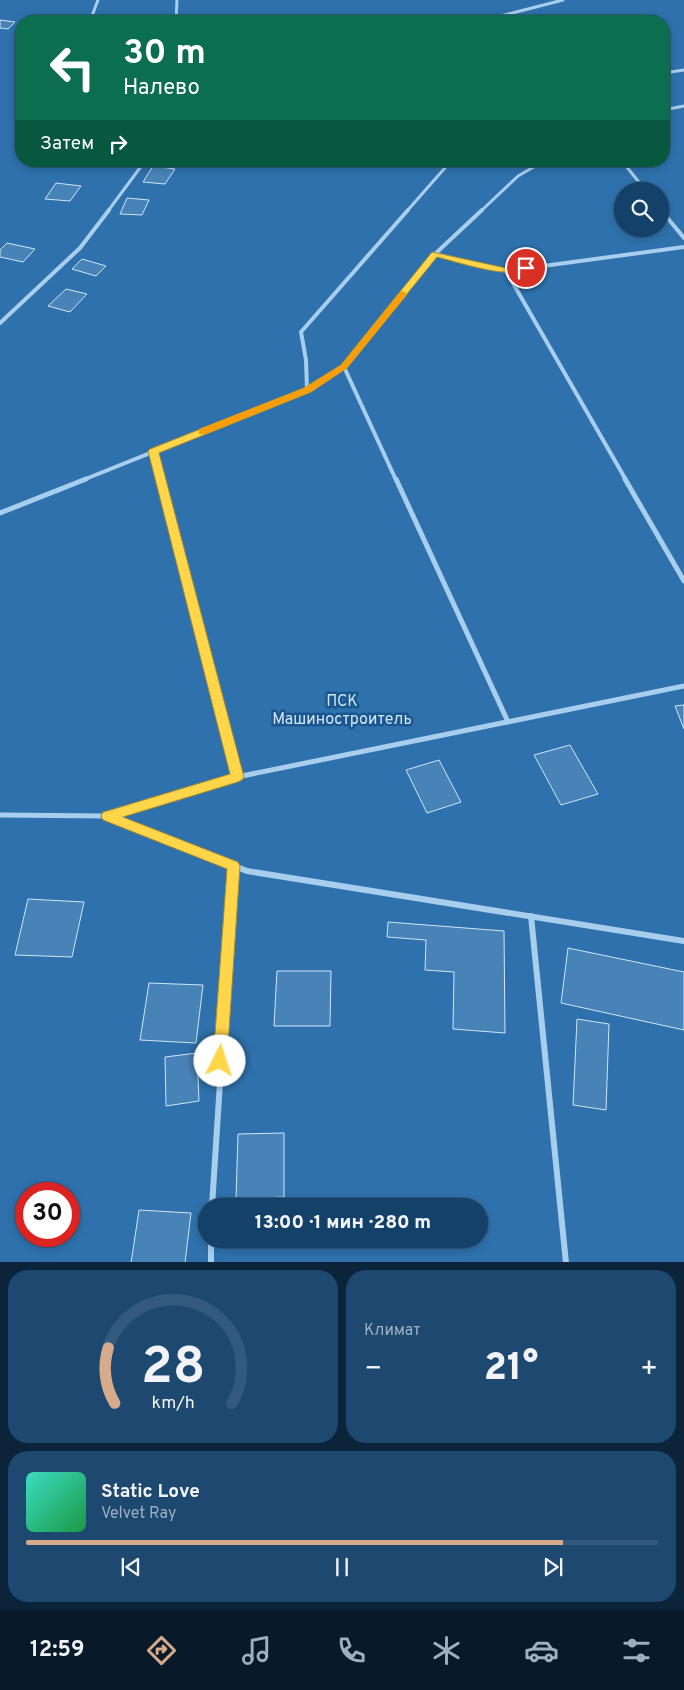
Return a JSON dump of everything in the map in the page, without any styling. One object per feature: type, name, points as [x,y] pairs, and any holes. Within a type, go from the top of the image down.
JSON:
[{"type":"street","points":[[92,15],[98,0]]},
{"type":"street","points":[[176,15],[177,0]]},
{"type":"street","points":[[505,15],[564,0]]},
{"type":"street","points":[[670,72],[684,70]]},
{"type":"street","points":[[670,109],[684,106]]},
{"type":"street","points":[[0,323],[80,248],[141,167]]},
{"type":"street","points":[[307,390],[306,360],[301,332],[334,292],[446,167]]},
{"type":"street","points":[[0,513],[307,390],[344,366],[435,254],[518,176],[534,167]]},
{"type":"street","points":[[627,167],[639,182]]},
{"type":"street","points":[[669,219],[684,238]]},
{"type":"street","points":[[435,254],[506,271],[684,247]]},
{"type":"street","points":[[506,271],[684,581]]},
{"type":"street","points":[[344,366],[508,722]]},
{"type":"street","points":[[153,451],[238,777]]},
{"type":"street","points":[[0,814],[107,816],[238,777],[684,686]]},
{"type":"street","points":[[107,816],[248,871],[684,941]]},
{"type":"street","points":[[213,1198],[234,866]]},
{"type":"street","points":[[531,916],[566,1262]]},
{"type":"street","points":[[211,1248],[211,1262]]},
{"type":"green space","name":"ПСК Машиностроитель","points":[[0,0],[684,0],[684,1262],[0,1262]]},
{"type":"building","points":[[0,20],[15,22],[8,29],[0,28]]},
{"type":"building","points":[[152,167],[175,169],[165,184],[143,182]]},
{"type":"building","points":[[56,183],[81,186],[70,201],[45,199]]},
{"type":"building","points":[[127,198],[149,200],[142,215],[120,214]]},
{"type":"building","points":[[7,243],[35,249],[23,262],[0,257],[0,250]]},
{"type":"building","points":[[82,259],[106,266],[96,276],[72,269]]},
{"type":"building","points":[[66,289],[87,294],[70,312],[48,306]]},
{"type":"building","points":[[684,705],[684,729],[675,706]]},
{"type":"building","points":[[570,745],[598,794],[561,805],[534,755]]},
{"type":"building","points":[[439,760],[461,802],[427,813],[406,770]]},
{"type":"building","points":[[28,899],[84,902],[72,957],[15,955]]},
{"type":"building","points":[[388,922],[504,931],[505,1033],[453,1029],[454,972],[425,970],[426,940],[387,937]]},
{"type":"building","points":[[568,948],[684,972],[684,1030],[561,1003]]},
{"type":"building","points":[[277,971],[331,971],[330,1026],[274,1026]]},
{"type":"building","points":[[149,983],[203,985],[196,1043],[140,1040]]},
{"type":"building","points":[[577,1019],[609,1024],[606,1110],[573,1105]]},
{"type":"building","points":[[197,1053],[199,1101],[166,1106],[165,1057]]},
{"type":"building","points":[[284,1133],[284,1197],[236,1198],[238,1134]]},
{"type":"building","points":[[139,1210],[191,1213],[185,1262],[131,1262]]},
{"type":"slow traffic","points":[[202,432],[307,390],[344,366],[403,294]]},
{"type":"route","points":[[220,1061],[234,866],[107,816],[238,777],[153,451],[307,390],[344,366],[435,254],[506,271],[526,268]]}]
